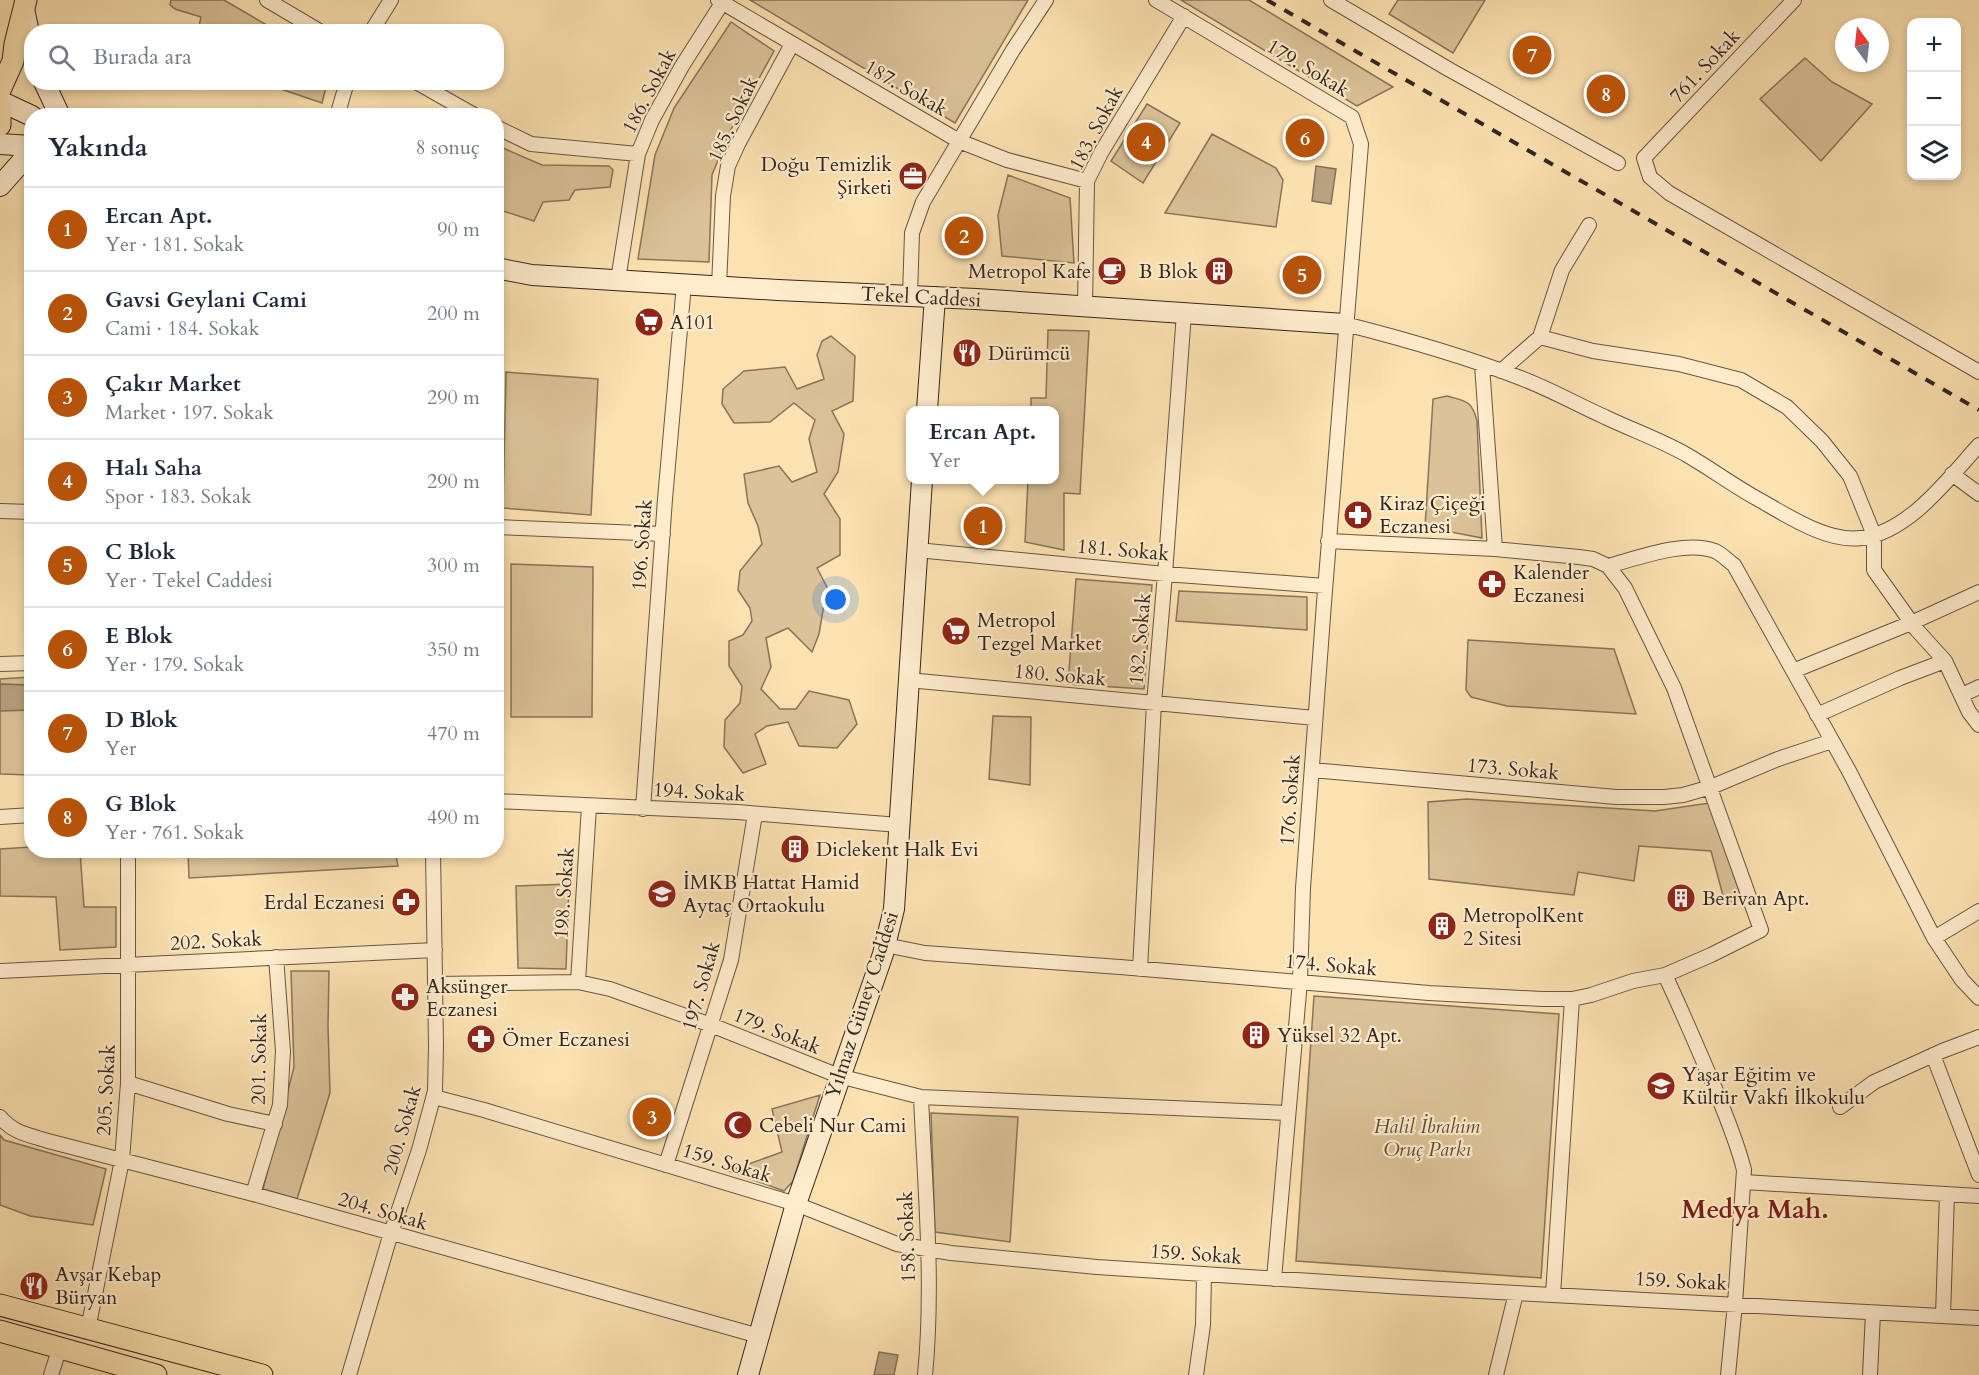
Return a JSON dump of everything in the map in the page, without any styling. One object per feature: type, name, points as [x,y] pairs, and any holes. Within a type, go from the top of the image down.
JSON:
[{"type":"main road","points":[[0,90],[13,61],[25,5]]},
{"type":"main road","points":[[0,106],[0,125]]},
{"type":"main road","points":[[0,1305],[262,1375]]},
{"type":"main road","points":[[0,1331],[156,1375]]},
{"type":"street","points":[[267,0],[308,24]]},
{"type":"street","points":[[376,24],[391,0]]},
{"type":"street","points":[[910,296],[912,234],[923,202],[1046,0]]},
{"type":"street","name":"179. Sokak","points":[[1156,0],[1352,117],[1358,129],[1361,144],[1345,324]]},
{"type":"street","points":[[1331,0],[1450,70],[1618,163]]},
{"type":"street","name":"761. Sokak","points":[[1794,0],[1644,158],[1650,177],[1669,193],[1979,372]]},
{"type":"street","name":"187. Sokak","points":[[721,1],[959,141],[1007,160],[1087,181]]},
{"type":"street","name":"186. Sokak","points":[[618,280],[638,154],[652,120],[721,1]]},
{"type":"street","points":[[25,5],[28,24]]},
{"type":"street","name":"183. Sokak","points":[[1085,307],[1087,181],[1093,166],[1184,16]]},
{"type":"street","name":"185. Sokak","points":[[719,286],[723,196],[728,166],[792,44]]},
{"type":"street","points":[[48,90],[56,108]]},
{"type":"street","points":[[339,108],[345,90]]},
{"type":"street","points":[[430,90],[462,108]]},
{"type":"street","points":[[0,101],[24,112]]},
{"type":"street","points":[[504,131],[531,144],[638,154]]},
{"type":"street","points":[[0,144],[24,146]]},
{"type":"street","points":[[0,186],[24,159]]},
{"type":"street","points":[[1501,371],[1540,338],[1562,270],[1589,225]]},
{"type":"street","name":"Tekel Caddesi","points":[[504,270],[532,275],[934,297],[1345,324]]},
{"type":"street","name":"196. Sokak","points":[[643,808],[684,284]]},
{"type":"street","points":[[927,406],[934,297]]},
{"type":"street","name":"182. Sokak","points":[[1140,969],[1154,703],[1166,574],[1184,314]]},
{"type":"street","points":[[1345,324],[1427,345],[1520,378],[1686,454],[1737,487],[1802,523],[1832,536],[1859,538],[1874,535],[1901,523],[1979,445]]},
{"type":"street","name":"176. Sokak","points":[[1274,1278],[1300,981],[1303,888],[1345,324]]},
{"type":"street","points":[[1540,338],[1593,351],[1679,364],[1741,380],[1787,407],[1822,441],[1850,476],[1874,535],[1874,570],[1911,623],[1945,661],[1969,712],[1979,725]]},
{"type":"street","points":[[1482,364],[1495,549]]},
{"type":"street","points":[[1952,474],[1979,494]]},
{"type":"street","name":"Yılmaz Güney Caddesi","points":[[748,1375],[796,1204],[885,945],[894,909],[922,484]]},
{"type":"street","points":[[0,511],[24,512]]},
{"type":"street","points":[[504,527],[663,534]]},
{"type":"street","points":[[1328,541],[1495,549],[1593,559],[1608,566],[1625,588],[1674,688],[1711,787]]},
{"type":"street","points":[[1608,566],[1676,549],[1704,548],[1717,552],[1734,565],[1832,741],[1934,938],[1962,980],[1979,998]]},
{"type":"street","name":"181. Sokak","points":[[917,550],[1166,574],[1325,586]]},
{"type":"street","points":[[1793,671],[1911,623],[1979,592]]},
{"type":"street","points":[[1817,715],[1900,678],[1945,661]]},
{"type":"street","points":[[0,664],[24,663]]},
{"type":"street","name":"180. Sokak","points":[[908,680],[1316,718]]},
{"type":"street","points":[[1962,696],[1979,687]]},
{"type":"street","name":"173. Sokak","points":[[1312,770],[1616,797],[1664,797],[1711,787],[1778,759],[1832,741]]},
{"type":"street","name":"174. Sokak","points":[[885,945],[925,953],[1429,993],[1572,999],[1665,975],[1761,930],[1711,787]]},
{"type":"street","name":"194. Sokak","points":[[504,801],[755,814],[899,825]]},
{"type":"street","name":"198. Sokak","points":[[578,982],[589,806]]},
{"type":"street","name":"197. Sokak","points":[[666,1165],[731,960],[755,814]]},
{"type":"street","points":[[0,817],[24,816]]},
{"type":"street","name":"205. Sokak","points":[[88,1329],[122,1160],[128,1083],[128,858]]},
{"type":"street","name":"200. Sokak","points":[[349,1375],[434,1097],[436,1078],[433,858]]},
{"type":"street","points":[[1934,938],[1979,911]]},
{"type":"street","name":"202. Sokak","points":[[0,970],[435,950]]},
{"type":"street","name":"201. Sokak","points":[[252,1194],[280,1105],[283,1051],[276,957]]},
{"type":"street","points":[[1665,975],[1684,1015],[1740,1153],[1744,1170],[1728,1375]]},
{"type":"street","name":"179. Sokak","points":[[435,984],[578,982],[610,989],[711,1025],[839,1076],[921,1097],[1288,1113]]},
{"type":"street","points":[[1553,1295],[1572,999]]},
{"type":"street","points":[[1840,1107],[1874,1082],[1979,1037]]},
{"type":"street","points":[[1933,1055],[1979,1175]]},
{"type":"street","points":[[128,1083],[228,1114],[275,1124]]},
{"type":"street","name":"159. Sokak","points":[[434,1097],[796,1204],[897,1244],[928,1250],[1086,1266],[1204,1274],[1979,1318]]},
{"type":"street","name":"158. Sokak","points":[[921,1097],[928,1250],[929,1334],[925,1375]]},
{"type":"street","name":"204. Sokak","points":[[0,1117],[8,1127],[16,1132],[252,1194],[759,1336]]},
{"type":"street","points":[[1744,1182],[1979,1196]]},
{"type":"street","points":[[1943,1316],[1947,1194]]},
{"type":"street","points":[[1196,1375],[1203,1325],[1204,1274]]},
{"type":"street","points":[[1496,1375],[1516,1293]]},
{"type":"street","points":[[1870,1375],[1873,1313]]},
{"type":"street","points":[[51,1375],[60,1347]]},
{"type":"green space","points":[[171,0],[224,0],[265,24],[200,24],[201,17],[175,9],[170,5]]},
{"type":"green space","points":[[750,0],[1028,0],[955,123]]},
{"type":"green space","points":[[1181,0],[1249,0],[1393,87],[1357,106]]},
{"type":"green space","points":[[1398,0],[1485,0],[1453,53],[1389,14]]},
{"type":"green space","points":[[731,22],[774,51],[729,133],[712,175],[709,262],[638,259],[655,155],[674,108]]},
{"type":"green space","points":[[1805,58],[1832,82],[1872,104],[1821,161],[1760,99]]},
{"type":"green space","points":[[284,90],[325,90],[322,103]]},
{"type":"green space","points":[[1147,104],[1180,123],[1143,183],[1111,161]]},
{"type":"green space","points":[[1212,134],[1276,168],[1283,180],[1276,227],[1165,213]]},
{"type":"green space","points":[[504,148],[542,165],[609,166],[613,170],[610,187],[575,190],[569,200],[543,202],[534,221],[504,211]]},
{"type":"green space","points":[[1008,175],[1070,198],[1074,263],[1002,256],[998,215]]},
{"type":"green space","points":[[1048,330],[1089,331],[1080,494],[1064,493],[1064,550],[1025,542],[1028,484],[1059,484],[1059,406],[1031,406],[1031,398],[1046,398]]},
{"type":"green space","points":[[831,336],[855,356],[853,401],[832,411],[844,434],[838,472],[824,494],[840,519],[840,555],[817,568],[827,587],[819,634],[812,652],[788,628],[766,638],[771,667],[761,689],[780,709],[796,709],[809,691],[849,700],[857,724],[837,748],[799,746],[788,722],[767,726],[755,734],[766,764],[743,773],[724,747],[725,720],[740,703],[742,686],[729,666],[729,641],[743,635],[752,621],[750,608],[738,590],[740,571],[762,544],[758,526],[748,503],[744,474],[779,466],[792,482],[817,472],[809,439],[815,420],[794,403],[770,422],[734,423],[722,404],[723,389],[744,371],[785,367],[797,389],[824,379],[817,355],[822,341]]},
{"type":"green space","points":[[506,372],[598,379],[591,515],[504,508]]},
{"type":"green space","points":[[1447,396],[1467,402],[1473,409],[1477,421],[1482,538],[1425,527],[1433,399]]},
{"type":"green space","points":[[511,564],[593,567],[592,717],[511,717]]},
{"type":"green space","points":[[1076,579],[1152,585],[1144,689],[1068,684]]},
{"type":"green space","points":[[1179,591],[1307,597],[1307,630],[1176,621]]},
{"type":"green space","points":[[1468,640],[1614,649],[1636,714],[1507,706],[1471,697],[1466,690]]},
{"type":"green space","points":[[24,677],[24,775],[0,774],[0,679]]},
{"type":"green space","points":[[993,716],[1031,717],[1030,785],[989,779]]},
{"type":"green space","points":[[1467,799],[1655,811],[1709,803],[1742,899],[1725,903],[1711,851],[1639,846],[1634,881],[1578,872],[1574,895],[1429,879],[1428,802]]},
{"type":"green space","points":[[24,847],[24,858],[80,858],[84,907],[116,907],[116,947],[60,950],[56,897],[0,896],[0,849]]},
{"type":"green space","points":[[188,858],[396,858],[398,866],[189,878]]},
{"type":"green space","points":[[569,884],[566,969],[518,968],[516,886]]},
{"type":"green space","points":[[291,971],[329,971],[330,1093],[297,1199],[263,1189],[294,1067]]},
{"type":"green space","name":"Halil İbrahim Oruç Parkı","points":[[1314,996],[1559,1014],[1541,1278],[1296,1261]]},
{"type":"green space","points":[[820,1095],[793,1181],[784,1191],[729,1171],[782,1152],[772,1109]]},
{"type":"green space","points":[[931,1113],[1018,1117],[1010,1242],[935,1232]]},
{"type":"green space","points":[[0,1135],[4,1140],[106,1169],[93,1225],[30,1216],[0,1205]]},
{"type":"shaded area","points":[[1316,166],[1336,169],[1331,204],[1312,201]]},
{"type":"shaded area","points":[[0,684],[24,685],[24,710],[0,711]]},
{"type":"shaded area","points":[[879,1352],[898,1355],[894,1375],[874,1375]]},
{"type":"railway","points":[[1267,0],[1979,410]]},
{"type":"place","name":"D Blok","points":[[1532,55]]},
{"type":"place","name":"G Blok","points":[[1606,94]]},
{"type":"place","name":"E Blok","points":[[1305,138]]},
{"type":"place","name":"Halı Saha","points":[[1146,142]]},
{"type":"place","name":"Doğu Temizlik Şirketi","points":[[913,176]]},
{"type":"place","name":"Gavsi Geylani Cami","points":[[964,236]]},
{"type":"place","name":"Metropol Kafe","points":[[1112,271]]},
{"type":"place","name":"B Blok","points":[[1219,271]]},
{"type":"place","name":"C Blok","points":[[1302,275]]},
{"type":"place","name":"A101","points":[[649,322]]},
{"type":"place","name":"Dürümcü","points":[[967,353]]},
{"type":"place","name":"Kiraz Çiçeği Eczanesi","points":[[1358,515]]},
{"type":"place","name":"Ercan Apt.","points":[[983,526]]},
{"type":"place","name":"Kalender Eczanesi","points":[[1492,584]]},
{"type":"place","name":"Metropol Tezgel Market","points":[[956,631]]},
{"type":"place","name":"Diclekent Halk Evi","points":[[795,849]]},
{"type":"place","name":"İMKB Hattat Hamid Aytaç Ortaokulu","points":[[662,894]]},
{"type":"place","name":"Berivan Apt.","points":[[1681,898]]},
{"type":"place","name":"Erdal Eczanesi","points":[[406,902]]},
{"type":"place","name":"MetropolKent 2 Sitesi","points":[[1442,926]]},
{"type":"place","name":"Aksünger Eczanesi","points":[[405,997]]},
{"type":"place","name":"Yüksel 32 Apt.","points":[[1256,1035]]},
{"type":"place","name":"Ömer Eczanesi","points":[[481,1039]]},
{"type":"place","name":"Yaşar Eğitim ve Kültür Vakfı İlkokulu","points":[[1661,1086]]},
{"type":"place","name":"Çakır Market","points":[[652,1117]]},
{"type":"place","name":"Cebeli Nur Cami","points":[[738,1125]]},
{"type":"place","name":"Avşar Kebap Büryan","points":[[34,1286]]},
{"type":"district","name":"Medya Mah.","points":[[1755,1209]]}]
